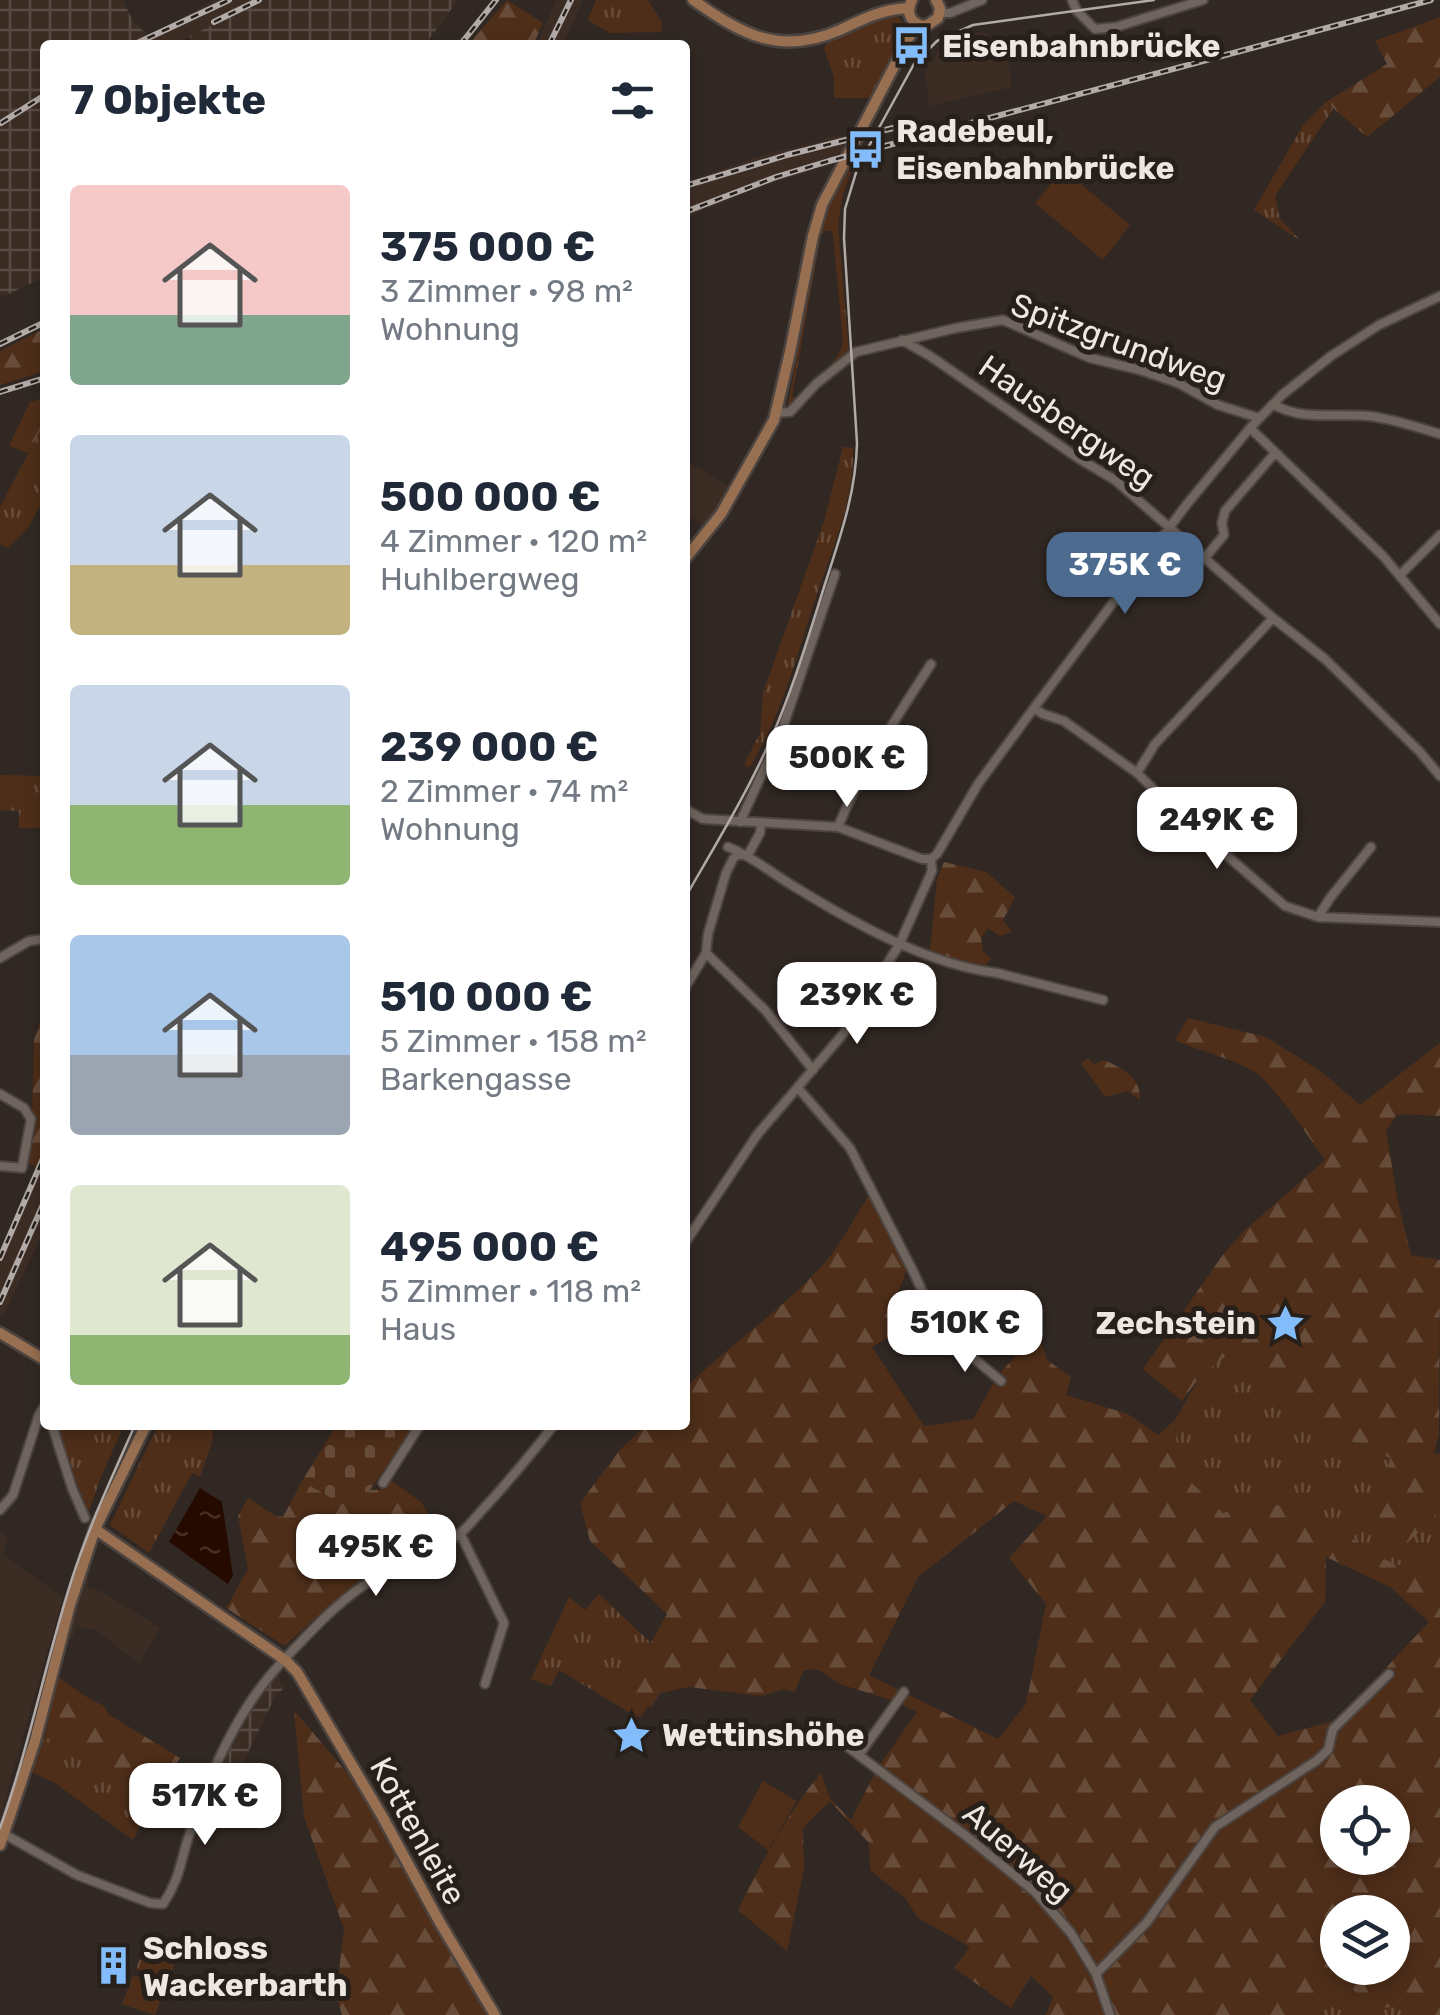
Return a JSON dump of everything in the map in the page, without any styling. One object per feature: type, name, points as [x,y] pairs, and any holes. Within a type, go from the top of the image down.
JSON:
[{"type":"main road","points":[[694,0],[747,34],[790,43],[812,40],[879,12],[910,4],[910,17],[916,24],[931,24],[940,13],[936,0]]},
{"type":"main road","points":[[690,553],[721,514],[770,428],[822,205],[916,24]]},
{"type":"main road","points":[[0,1333],[40,1357]]},
{"type":"main road","points":[[2,1840],[36,1741],[66,1618],[95,1529],[144,1430]]},
{"type":"main road","name":"Kottenleite","points":[[95,1529],[297,1672],[494,2015]]},
{"type":"street","points":[[940,13],[982,0]]},
{"type":"street","points":[[1072,0],[1077,11],[1096,29],[1116,27],[1204,0]]},
{"type":"street","points":[[690,812],[703,819],[838,827],[922,859],[937,854],[978,784],[1034,708],[1169,528],[1259,418],[1315,368],[1357,338],[1440,296]]},
{"type":"street","name":"Spitzgrundweg","points":[[902,340],[1003,320],[1090,358],[1178,383],[1218,405],[1259,418]]},
{"type":"street","points":[[776,413],[790,412],[816,384],[856,352],[902,340]]},
{"type":"street","name":"Hausbergweg","points":[[902,340],[1116,480],[1324,659],[1440,776]]},
{"type":"street","points":[[1273,404],[1294,412],[1369,416],[1440,434]]},
{"type":"street","points":[[1250,428],[1400,574],[1439,620]]},
{"type":"street","points":[[1204,559],[1224,535],[1225,511],[1275,452]]},
{"type":"street","points":[[1400,574],[1440,535]]},
{"type":"street","points":[[740,822],[782,730],[835,574]]},
{"type":"street","points":[[1137,773],[1156,744],[1273,618]]},
{"type":"street","points":[[838,827],[885,733],[931,664]]},
{"type":"street","points":[[1034,708],[1064,721],[1137,773],[1285,906],[1318,917],[1440,922]]},
{"type":"street","points":[[748,854],[761,823]]},
{"type":"street","points":[[728,847],[748,854],[820,903],[899,944],[982,971],[1103,1000]]},
{"type":"street","points":[[1318,917],[1372,847]]},
{"type":"street","points":[[690,980],[706,953],[708,934],[732,859],[748,854]]},
{"type":"street","points":[[690,1235],[745,1152],[844,1034],[899,944],[932,871],[931,858]]},
{"type":"street","points":[[0,958],[29,941],[40,940]]},
{"type":"street","points":[[706,953],[765,1010],[813,1070]]},
{"type":"street","points":[[798,1088],[850,1148],[937,1324],[1001,1382]]},
{"type":"street","points":[[0,1094],[24,1108],[31,1119],[22,1168],[0,1166]]},
{"type":"street","points":[[0,1510],[13,1495],[40,1413]]},
{"type":"street","points":[[54,1430],[86,1518]]},
{"type":"street","points":[[383,1483],[417,1430]]},
{"type":"street","points":[[2,1840],[77,1875],[150,1903],[163,1904],[180,1874],[194,1820],[228,1741],[264,1683],[332,1610],[361,1587],[460,1534],[550,1430]]},
{"type":"street","points":[[460,1534],[504,1623],[485,1684]]},
{"type":"street","points":[[1096,1974],[1147,1922],[1216,1828],[1316,1761],[1328,1750],[1333,1729],[1388,1674]]},
{"type":"street","points":[[858,1755],[904,1692]]},
{"type":"street","name":"Auerweg","points":[[844,1744],[1035,1892],[1071,1933],[1096,1974],[1110,2015]]},
{"type":"shaded area","points":[[0,0],[123,0],[132,19],[156,40],[40,40],[40,279],[0,298]]},
{"type":"shaded area","points":[[214,0],[268,0],[183,40],[138,40]]},
{"type":"shaded area","points":[[268,0],[458,0],[429,40],[191,40],[189,36]]},
{"type":"shaded area","points":[[556,0],[583,0],[565,40],[539,40]]},
{"type":"shaded area","points":[[985,32],[998,52],[1007,54],[1012,87],[929,106],[924,62],[933,62],[939,48],[959,37]]},
{"type":"shaded area","points":[[852,134],[831,165],[757,188],[690,216],[690,180],[825,138]]},
{"type":"shaded area","points":[[690,463],[730,487],[705,526],[690,517]]},
{"type":"shaded area","points":[[40,1159],[40,1239],[2,1318],[0,1249]]},
{"type":"shaded area","points":[[0,1532],[8,1539],[3,1555],[63,1597],[0,1817]]},
{"type":"shaded area","points":[[83,1576],[89,1579],[87,1587],[103,1592],[160,1628],[139,1663],[95,1630],[77,1626],[73,1639],[66,1637]]},
{"type":"shaded area","points":[[277,1670],[281,1683],[286,1685],[278,1691],[206,1843],[189,1836],[244,1711]]},
{"type":"green space","points":[[507,0],[543,23],[535,40],[472,40]]},
{"type":"green space","points":[[596,0],[648,0],[662,22],[661,32],[610,33],[588,20]]},
{"type":"green space","points":[[886,16],[902,21],[904,35],[872,98],[834,98],[834,77],[824,49],[827,43]]},
{"type":"green space","points":[[1440,17],[1440,77],[1367,137],[1326,102],[1387,64],[1375,41]]},
{"type":"green space","points":[[1326,102],[1333,109],[1275,196],[1280,219],[1301,241],[1254,210],[1303,125]]},
{"type":"green space","points":[[856,157],[838,224],[849,353],[787,409],[819,235],[826,209],[850,159]],"holes":[[[830,231],[843,342],[825,372],[798,397],[792,397],[821,234]]]},
{"type":"green space","points":[[1063,169],[1130,225],[1103,260],[1035,203]]},
{"type":"green space","points":[[40,331],[40,373],[0,385],[0,351]]},
{"type":"green space","points":[[40,399],[40,430],[28,453],[9,446],[30,402]]},
{"type":"green space","points":[[40,431],[40,506],[28,528],[8,548],[0,544],[0,507]]},
{"type":"green space","points":[[843,447],[853,448],[853,468],[840,527],[779,708],[750,767],[744,765],[760,733],[763,693],[824,521]]},
{"type":"green space","points":[[0,775],[40,776],[40,828],[19,828],[19,811],[0,810]]},
{"type":"green space","points":[[944,862],[986,872],[1015,897],[1003,920],[1012,932],[1000,936],[988,928],[981,938],[983,952],[991,958],[984,968],[930,952],[937,879]]},
{"type":"green space","points":[[1188,1018],[1266,1037],[1323,1073],[1360,1105],[1440,1043],[1440,1116],[1397,1114],[1386,1131],[1411,1255],[1440,1260],[1436,1516],[1407,1543],[1377,1531],[1390,1458],[1286,1413],[1242,1357],[1229,1354],[1201,1375],[1182,1401],[1143,1369],[1222,1256],[1244,1231],[1325,1160],[1256,1073],[1175,1040]]},
{"type":"green space","points":[[40,1022],[40,1159],[36,1167],[28,1163],[25,1152],[32,1119],[34,1040]]},
{"type":"green space","points":[[1088,1058],[1094,1064],[1104,1060],[1129,1074],[1137,1085],[1140,1100],[1128,1091],[1105,1097],[1081,1063]]},
{"type":"green space","points":[[869,1195],[907,1269],[895,1300],[908,1313],[915,1311],[921,1321],[872,1347],[924,1426],[973,1419],[998,1375],[1038,1332],[1047,1360],[1071,1377],[1066,1395],[1128,1414],[1158,1435],[1175,1420],[1178,1469],[1222,1513],[1262,1501],[1323,1517],[1377,1556],[1440,1583],[1440,2015],[1414,2015],[1415,2006],[1374,2008],[1348,1985],[1410,1985],[1410,1895],[1320,1895],[1320,1985],[1338,1985],[1320,2015],[1046,2015],[1053,1997],[1031,1976],[1011,2008],[954,1968],[970,1947],[918,1918],[905,1898],[870,1870],[869,1843],[830,1801],[803,1828],[804,1869],[787,1951],[738,1910],[775,1839],[821,1773],[830,1799],[851,1820],[878,1767],[917,1712],[840,1684],[813,1669],[803,1671],[795,1692],[784,1689],[761,1696],[689,1687],[660,1693],[651,1708],[629,1683],[667,1614],[590,1541],[580,1503],[619,1451],[641,1430],[690,1430],[690,1384],[821,1267]],"holes":[[[1014,1501],[1047,1516],[1009,1558],[1046,1604],[1026,1704],[998,1739],[869,1675],[918,1577]],[[1326,1557],[1390,1587],[1429,1622],[1337,1720],[1278,1736],[1250,1700],[1325,1602]]]},
{"type":"green space","points":[[1229,1354],[1242,1357],[1286,1413],[1390,1458],[1377,1531],[1436,1516],[1434,1453],[1440,1454],[1440,1583],[1377,1556],[1323,1517],[1262,1501],[1222,1513],[1178,1469],[1175,1420],[1201,1375]]},
{"type":"green space","points":[[59,1430],[122,1430],[101,1477],[88,1514]]},
{"type":"green space","points":[[156,1430],[213,1430],[200,1477],[192,1473],[149,1553],[110,1525]]},
{"type":"green space","points":[[334,1430],[412,1430],[370,1490],[342,1504],[302,1481]]},
{"type":"green space","points":[[388,1478],[421,1502],[437,1528],[448,1534],[372,1573],[285,1646],[226,1608],[248,1569],[238,1516],[248,1498],[283,1517],[302,1481],[342,1504],[370,1490],[379,1490]]},
{"type":"green space","points":[[599,1594],[651,1643],[629,1683],[648,1706],[641,1717],[559,1670],[551,1686],[531,1679],[569,1597],[585,1610]]},
{"type":"green space","points":[[58,1677],[104,1706],[108,1714],[180,1758],[144,1819],[123,1801],[127,1793],[45,1736]]},
{"type":"green space","points":[[294,1710],[353,1780],[491,2015],[342,2015],[336,1995],[344,1929],[304,1817]]},
{"type":"green space","points":[[45,1736],[128,1793],[124,1801],[144,1819],[133,1840],[55,1783],[31,1772]]},
{"type":"green space","points":[[763,1781],[797,1801],[768,1850],[738,1827]]},
{"type":"green space","points":[[147,1940],[179,1952],[168,1981],[136,1969]]},
{"type":"green space","points":[[133,1975],[166,1988],[155,2015],[122,2004]]},
{"type":"green space","points":[[1338,1985],[1358,1985],[1416,2006],[1414,2015],[1320,2015]]},
{"type":"water","points":[[200,1488],[222,1502],[233,1576],[228,1584],[169,1542]]},
{"type":"tram line","points":[[690,889],[740,802],[777,724],[806,645],[850,497],[857,443],[844,238],[845,209],[858,166],[914,64],[937,41],[973,25],[1154,0]]},
{"type":"tram line","points":[[0,1828],[78,1562],[133,1430]]},
{"type":"railway","points":[[144,40],[229,0]]},
{"type":"railway","points":[[214,22],[259,0]]},
{"type":"railway","points":[[464,40],[496,0]]},
{"type":"railway","points":[[551,40],[571,0]]},
{"type":"railway","points":[[690,210],[829,161],[1431,0]]},
{"type":"railway","points":[[1,123],[40,98]]},
{"type":"railway","points":[[690,184],[897,127]]},
{"type":"railway","points":[[0,344],[40,324]]},
{"type":"railway","points":[[0,392],[40,380]]},
{"type":"railway","points":[[0,1258],[40,1166]]},
{"type":"railway","points":[[0,1302],[40,1211]]},
{"type":"place","name":"Eisenbahnbrücke","points":[[912,46]]},
{"type":"place","name":"Radebeul, Eisenbahnbrücke","points":[[866,149]]},
{"type":"place","name":"Zechstein","points":[[1286,1323]]},
{"type":"place","name":"Wettinshöhe","points":[[632,1735]]},
{"type":"place","name":"Schloss Wackerbarth","points":[[113,1966]]}]
